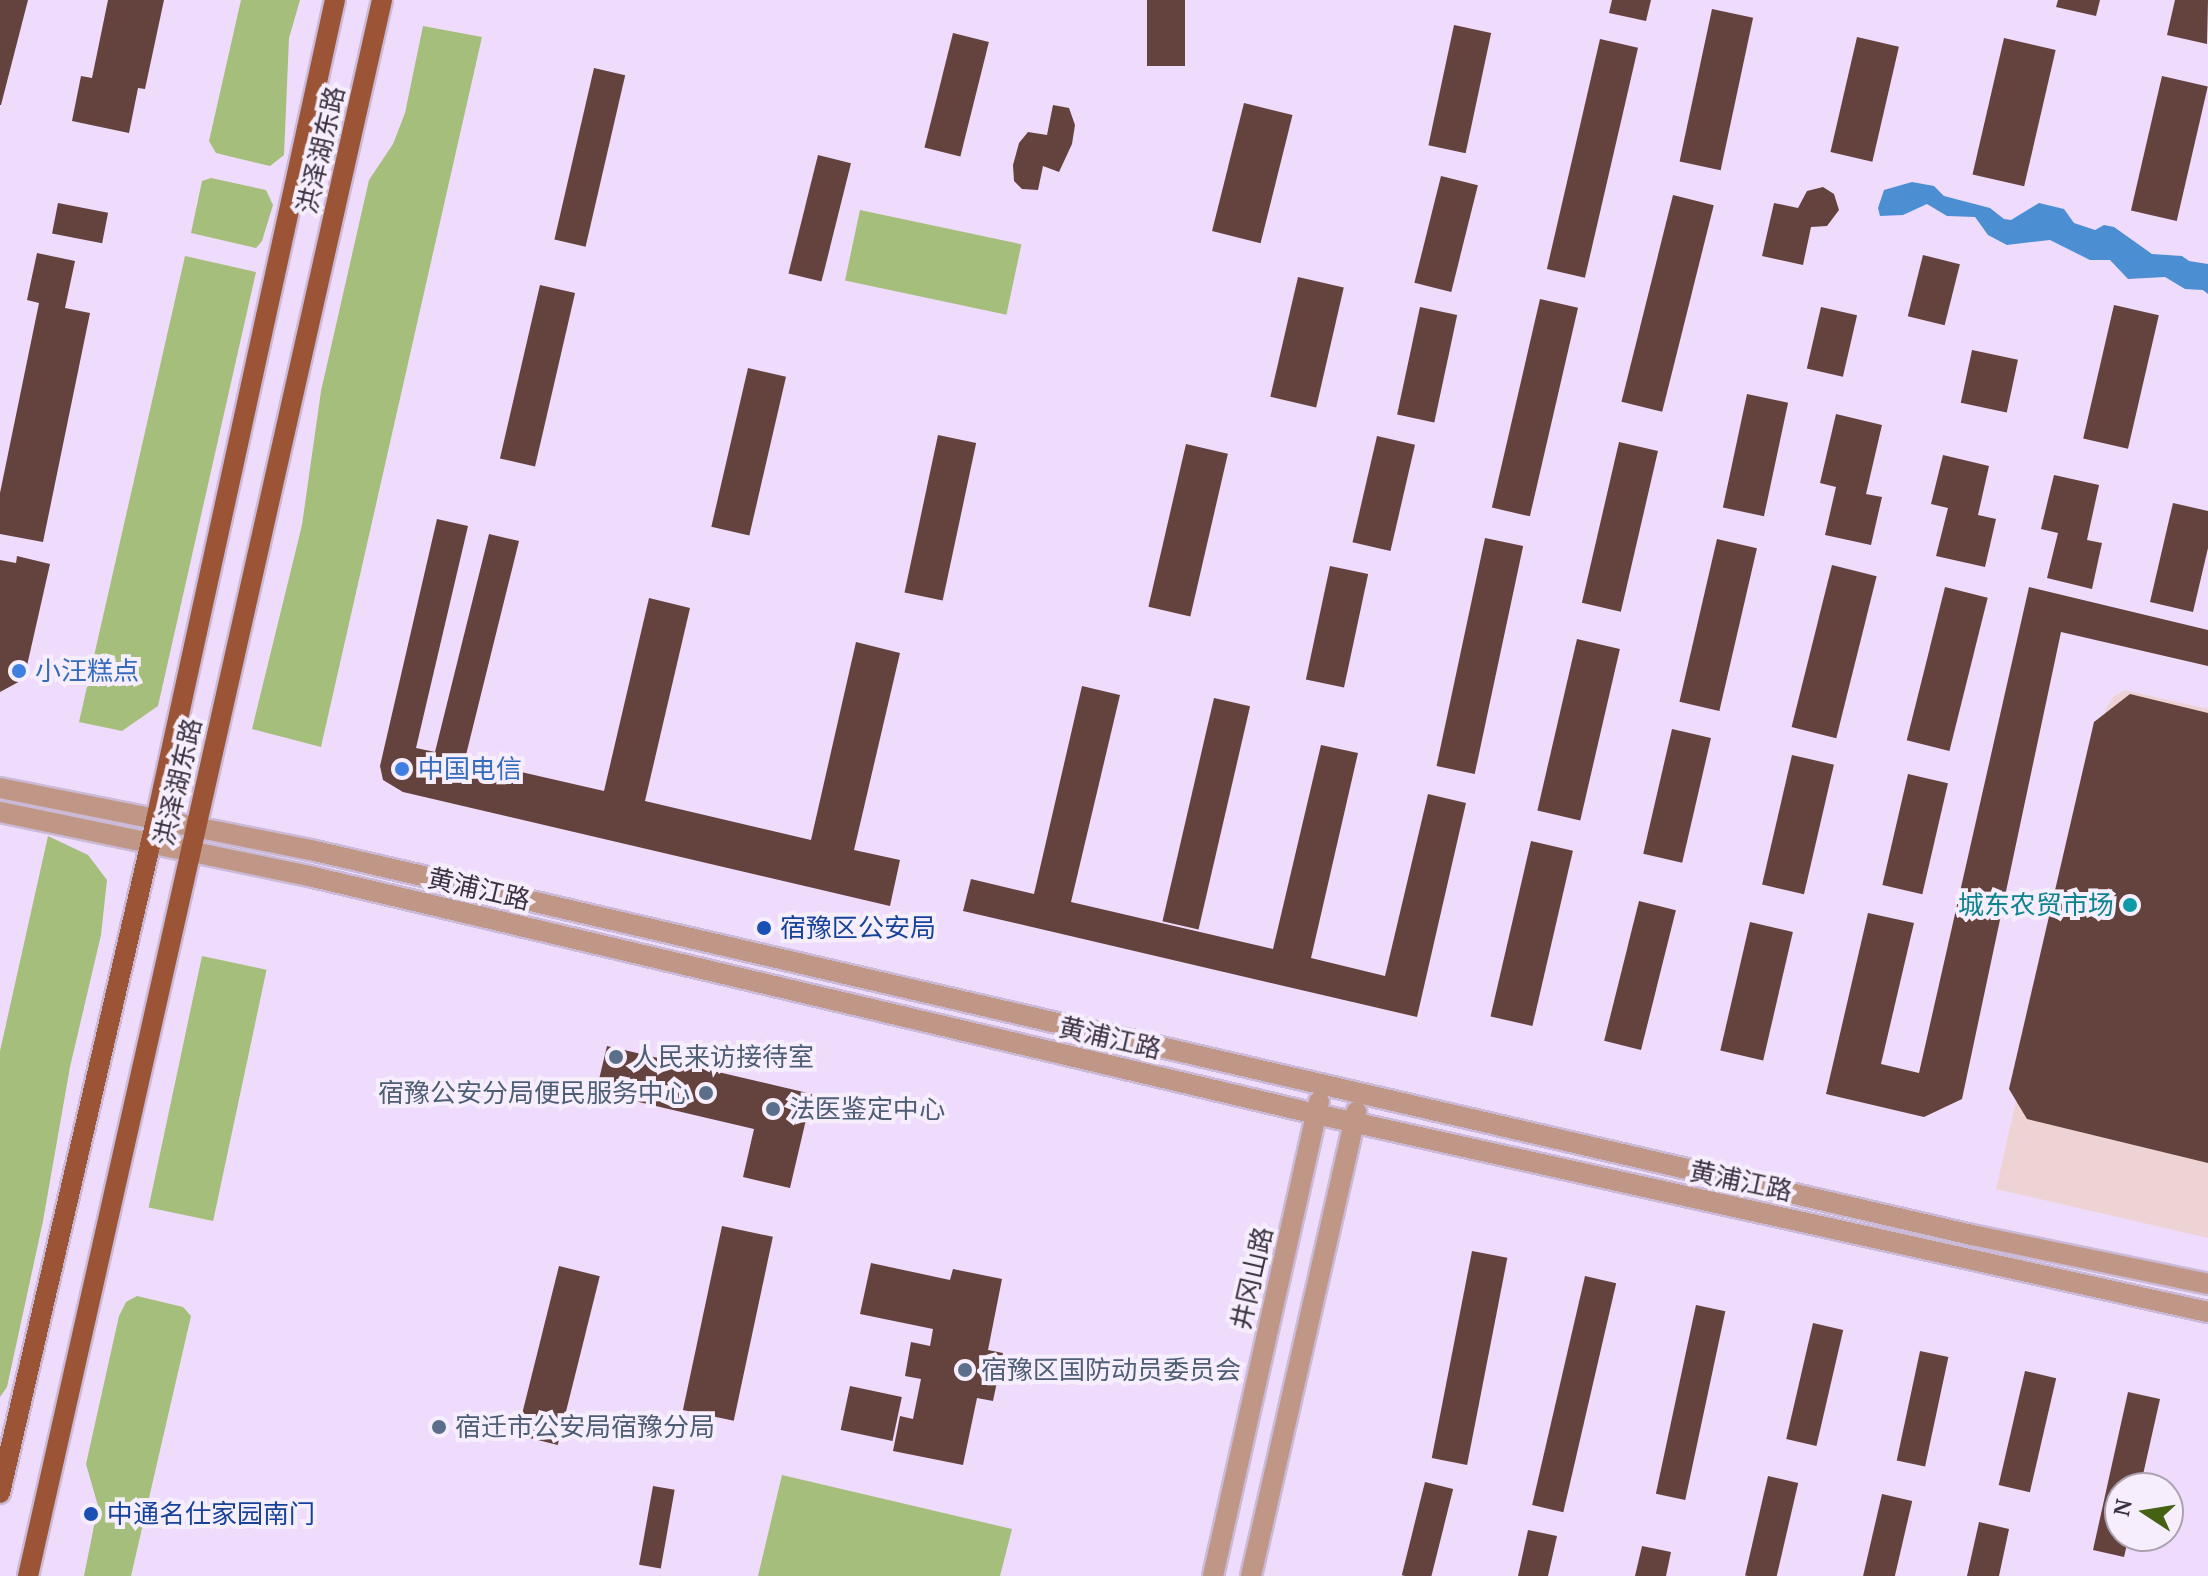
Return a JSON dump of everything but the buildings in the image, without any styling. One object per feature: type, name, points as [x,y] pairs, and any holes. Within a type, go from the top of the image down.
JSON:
[{"type":"main road","name":"洪泽湖东路","points":[[0,1493],[156,820],[335,0]]},
{"type":"main road","name":"洪泽湖东路","points":[[28,1576],[382,0]]},
{"type":"street","name":"黄浦江路","points":[[0,788],[315,851],[1972,1235],[2208,1284]]},
{"type":"street","name":"黄浦江路","points":[[0,812],[309,876],[1316,1114],[2208,1312]]},
{"type":"street","name":"井冈山路","points":[[1213,1576],[1322,1086]]},
{"type":"street","points":[[1251,1576],[1360,1094]]},
{"type":"shaded area","name":"城东农贸市场","points":[[2125,690],[2208,709],[2208,1238],[1996,1189],[2106,708],[2114,696]]},
{"type":"green space","points":[[241,0],[300,0],[289,38],[284,155],[270,166],[216,153],[209,141]]},
{"type":"green space","points":[[423,26],[482,37],[321,747],[252,729],[302,525],[321,391],[369,180],[393,144],[405,113]]},
{"type":"green space","points":[[211,178],[266,190],[273,205],[262,241],[256,248],[191,233],[202,181]]},
{"type":"green space","points":[[860,210],[1021,244],[1006,315],[845,280]]},
{"type":"green space","points":[[185,256],[256,272],[158,706],[122,731],[79,722]]},
{"type":"green space","points":[[48,836],[88,855],[107,880],[101,935],[70,1067],[43,1221],[7,1387],[0,1397],[0,1051]]},
{"type":"green space","points":[[202,956],[267,970],[213,1221],[149,1207]]},
{"type":"green space","points":[[137,1296],[183,1307],[191,1316],[131,1576],[84,1576],[98,1506],[86,1464],[119,1316],[126,1302]]},
{"type":"green space","points":[[782,1475],[1012,1529],[1000,1576],[758,1576]]},
{"type":"water","points":[[1912,182],[1934,186],[1944,196],[1990,208],[2004,219],[2011,220],[2039,203],[2064,209],[2074,223],[2095,230],[2104,225],[2114,227],[2152,254],[2182,256],[2189,261],[2208,264],[2208,294],[2203,290],[2185,289],[2165,277],[2128,279],[2110,260],[2090,260],[2050,240],[2007,245],[1988,235],[1975,217],[1947,216],[1927,204],[1903,215],[1880,216],[1878,208],[1884,190]]},
{"type":"place","name":"小汪糕点","points":[[19,671]]},
{"type":"place","name":"中国电信","points":[[402,769]]},
{"type":"place","name":"城东农贸市场","points":[[2130,905]]},
{"type":"place","name":"宿豫区公安局","points":[[764,928]]},
{"type":"place","name":"人民来访接待室","points":[[616,1057]]},
{"type":"place","name":"宿豫公安分局便民服务中心","points":[[706,1093]]},
{"type":"place","name":"法医鉴定中心","points":[[773,1109]]},
{"type":"place","name":"宿豫区国防动员委员会","points":[[965,1370]]},
{"type":"place","name":"宿迁市公安局宿豫分局","points":[[439,1427]]},
{"type":"place","name":"中通名仕家园南门","points":[[91,1514]]}]
